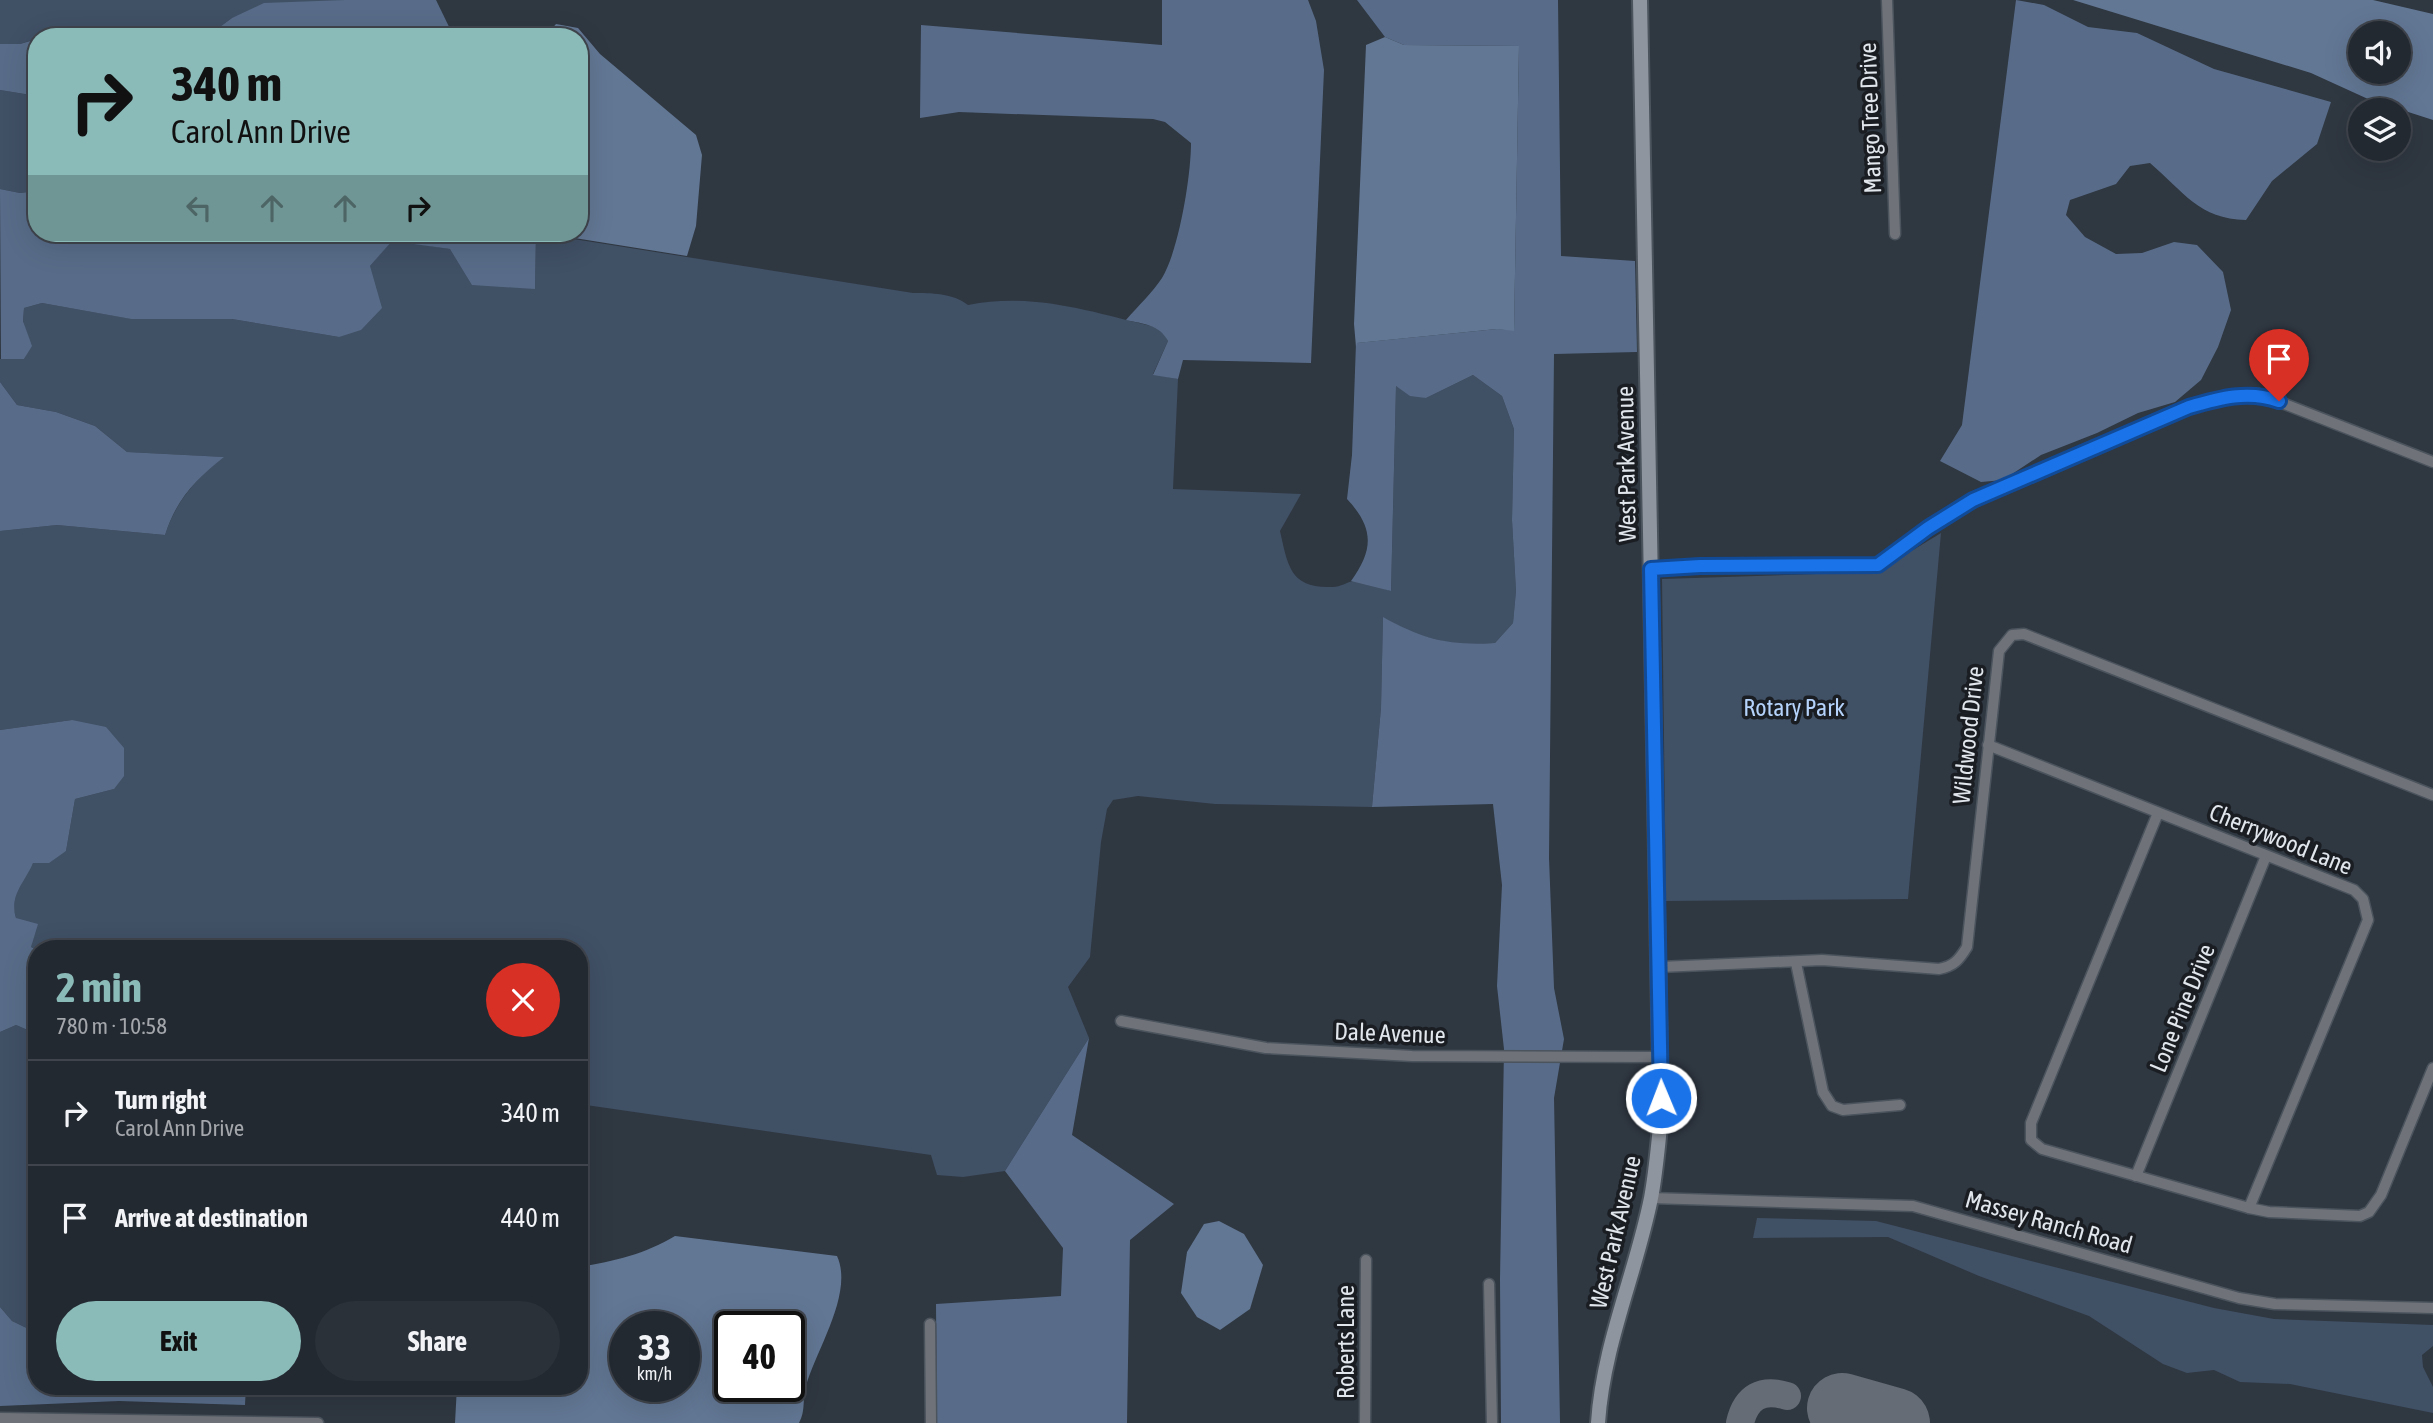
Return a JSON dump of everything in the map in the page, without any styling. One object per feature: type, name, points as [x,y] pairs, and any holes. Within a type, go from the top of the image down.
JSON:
[{"type":"street","name":"West Park Avenue","points":[[1598,1423],[1619,1313],[1651,1198],[1661,1118],[1640,0]]},
{"type":"street","name":"Mango Tree Drive","points":[[1887,0],[1895,234]]},
{"type":"street","points":[[1651,569],[1700,566],[1878,565],[1928,528],[1973,500],[2189,407],[2224,397],[2259,394],[2433,462]]},
{"type":"street","name":"Wildwood Drive","points":[[1660,967],[1859,961],[1939,970],[1959,961],[1967,947],[1998,651],[2012,635],[2024,634],[2433,795]]},
{"type":"street","name":"Cherrywood Lane","points":[[1987,745],[2354,890],[2363,899],[2368,920],[2249,1208]]},
{"type":"street","points":[[2158,813],[2031,1123],[2031,1140],[2042,1149],[2249,1208],[2269,1212],[2347,1215],[2370,1212],[2381,1195],[2433,1068]]},
{"type":"street","name":"Lone Pine Drive","points":[[2136,1176],[2266,856]]},
{"type":"street","points":[[1796,963],[1823,1092],[1832,1106],[1843,1110],[1900,1105]]},
{"type":"street","name":"Dale Avenue","points":[[1121,1021],[1266,1048],[1412,1056],[1660,1058]]},
{"type":"street","name":"Massey Ranch Road","points":[[1651,1198],[1913,1206],[2239,1298],[2275,1304],[2433,1308]]},
{"type":"street","name":"Roberts Lane","points":[[1366,1261],[1366,1423]]},
{"type":"street","points":[[1489,1284],[1492,1423]]},
{"type":"street","points":[[930,1324],[931,1423]]},
{"type":"street","points":[[0,1418],[318,1423]]},
{"type":"green space","points":[[0,0],[345,0],[232,18],[218,28],[28,28],[28,41],[0,44]]},
{"type":"green space","points":[[0,90],[28,95],[28,192],[0,189]]},
{"type":"green space","points":[[588,241],[913,293],[942,294],[968,305],[1039,302],[1155,327],[1163,331],[1168,341],[1153,374],[1178,379],[1173,489],[1301,494],[1280,531],[1293,573],[1308,584],[1319,587],[1336,587],[1357,581],[1391,591],[1396,386],[1426,398],[1473,375],[1502,396],[1514,429],[1512,520],[1516,591],[1513,623],[1495,643],[1459,645],[1414,634],[1383,618],[1381,708],[1372,807],[1215,804],[1138,796],[1113,800],[1107,809],[1101,842],[1090,957],[1068,987],[1089,1038],[1005,1171],[963,1177],[937,1175],[931,1155],[588,1105],[588,940],[32,940],[33,931],[16,918],[12,904],[16,892],[33,863],[66,851],[75,799],[114,789],[72,720],[0,730],[0,531],[57,525],[165,535],[188,492],[223,457],[127,452],[95,426],[56,412],[17,405],[0,382],[0,359],[24,359],[31,346],[23,321],[24,308],[42,303],[132,319],[232,319],[339,337],[370,266],[390,242],[450,249],[535,289],[536,242]]},
{"type":"green space","name":"Rotary Park","points":[[1941,533],[1908,899],[1666,901],[1662,579],[1877,572]]},
{"type":"green space","points":[[16,1025],[28,1030],[28,1329],[12,1321],[0,1307],[0,1032]]},
{"type":"green space","points":[[1757,1218],[1876,1221],[2214,1308],[2274,1319],[2433,1325],[2433,1346],[2422,1355],[2423,1367],[2433,1387],[2433,1413],[2290,1384],[2240,1382],[2214,1370],[2187,1373],[2163,1364],[2089,1316],[1979,1276],[1888,1237],[1753,1238]]},
{"type":"shaded area","points":[[436,0],[450,28],[218,28],[232,18],[264,3]]},
{"type":"shaded area","points":[[1162,0],[1308,0],[1316,21],[1324,70],[1311,363],[1183,360],[1178,379],[1153,375],[1168,341],[1155,328],[1126,320],[1162,278],[1174,250],[1183,212],[1191,143],[1165,122],[1153,119],[959,112],[920,118],[921,25],[1162,45]]},
{"type":"shaded area","points":[[1357,0],[1558,0],[1561,256],[1635,261],[1637,352],[1554,354],[1549,858],[1554,988],[1564,1039],[1554,1098],[1560,1423],[1501,1423],[1500,1279],[1504,1049],[1497,986],[1502,885],[1493,804],[1372,807],[1381,708],[1383,617],[1424,636],[1464,643],[1495,643],[1513,623],[1516,591],[1512,520],[1514,429],[1502,396],[1473,375],[1426,398],[1410,396],[1396,386],[1391,591],[1351,581],[1364,559],[1368,539],[1362,520],[1347,499],[1352,455],[1356,343],[1497,329],[1514,330],[1519,46],[1404,45],[1385,37]]},
{"type":"shaded area","points":[[2016,0],[2044,5],[2088,27],[2137,33],[2214,69],[2331,102],[2317,144],[2272,181],[2246,220],[2216,215],[2204,209],[2183,194],[2150,163],[2130,166],[2116,184],[2070,200],[2066,215],[2085,237],[2116,254],[2142,253],[2174,242],[2197,245],[2223,272],[2231,310],[2218,347],[2201,380],[2175,402],[2138,413],[2041,455],[2003,480],[1981,482],[1940,461],[1962,425]]},
{"type":"shaded area","points":[[2073,0],[2373,0],[2433,14],[2433,120],[2411,113],[2411,98],[2366,98],[2311,73]]},
{"type":"shaded area","points":[[556,24],[578,28],[553,28]]},
{"type":"shaded area","points":[[1385,37],[1404,45],[1519,46],[1514,331],[1497,329],[1357,343],[1356,347],[1354,324],[1366,45]]},
{"type":"shaded area","points":[[588,40],[600,54],[696,135],[702,155],[696,226],[687,256],[588,240]]},
{"type":"shaded area","points":[[28,42],[28,95],[0,90],[0,44]]},
{"type":"shaded area","points":[[0,189],[28,192],[28,242],[391,242],[370,266],[382,308],[361,330],[339,337],[232,319],[131,319],[42,303],[24,308],[23,321],[32,346],[24,359],[1,359]]},
{"type":"shaded area","points":[[399,242],[536,242],[535,289],[472,285],[450,249]]},
{"type":"shaded area","points":[[0,382],[17,405],[56,412],[95,426],[127,452],[224,457],[188,491],[175,511],[165,535],[57,525],[0,531]]},
{"type":"shaded area","points":[[72,720],[106,727],[124,748],[124,776],[114,789],[75,799],[66,851],[49,863],[33,863],[18,890],[14,903],[16,918],[38,924],[33,940],[28,940],[28,1030],[16,1025],[0,1032],[0,730]]},
{"type":"shaded area","points":[[1089,1038],[1072,1135],[1174,1204],[1130,1240],[1127,1423],[937,1423],[936,1304],[1061,1296],[1063,1248],[1005,1171]]},
{"type":"shaded area","points":[[1219,1221],[1244,1234],[1263,1265],[1250,1309],[1220,1330],[1197,1317],[1181,1293],[1187,1252],[1204,1224]]},
{"type":"shaded area","points":[[675,1236],[837,1256],[841,1287],[837,1304],[805,1391],[805,1311],[714,1311],[714,1402],[803,1402],[799,1423],[455,1423],[457,1395],[588,1395],[588,1265],[629,1256]]},
{"type":"shaded area","points":[[0,1307],[12,1321],[28,1329],[28,1395],[246,1395],[245,1405],[119,1401],[0,1406]]},
{"type":"taxiway","points":[[1740,1423],[1746,1407],[1756,1397],[1770,1393],[1787,1396]]},
{"type":"runway","points":[[1842,1408],[1895,1423]]},
{"type":"route","points":[[1661,1098],[1651,569],[1700,566],[1878,565],[1928,528],[1973,500],[2189,407],[2224,397],[2259,394],[2279,401]]}]
